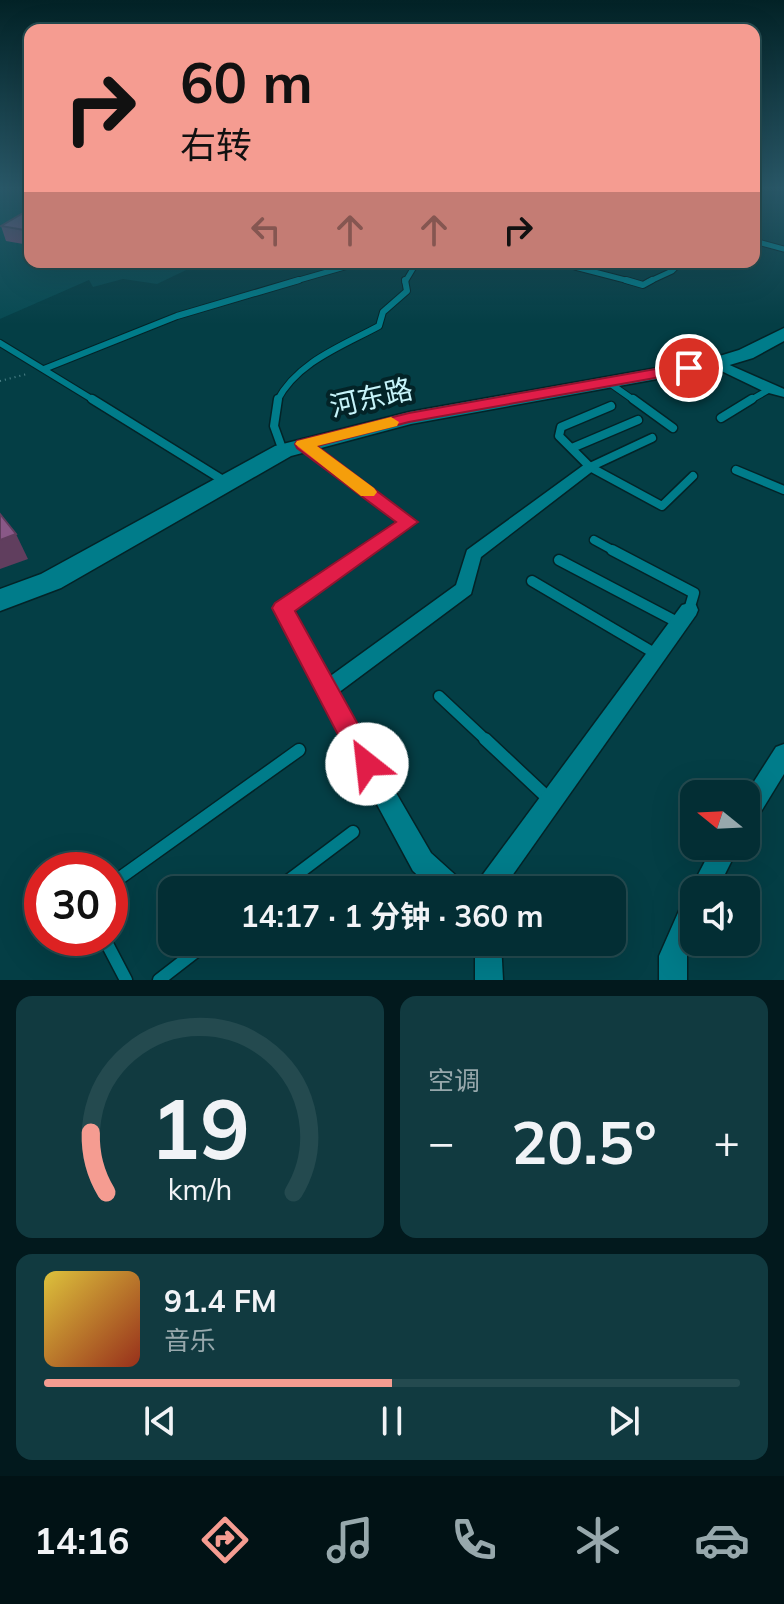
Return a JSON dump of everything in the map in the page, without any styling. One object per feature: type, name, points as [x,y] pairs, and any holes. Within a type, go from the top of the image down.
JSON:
[{"type":"main road","name":"河东路","points":[[0,600],[51,581],[293,448],[409,418],[716,363],[746,354],[783,334]]},
{"type":"street","points":[[716,363],[777,391]]},
{"type":"street","points":[[293,448],[409,522],[283,608],[422,862],[438,876]]},
{"type":"street","points":[[326,691],[464,589],[473,554],[590,467]]},
{"type":"street","points":[[497,876],[684,617]]},
{"type":"street","points":[[760,793],[784,754]]},
{"type":"street","points":[[673,980],[673,956],[680,939]]},
{"type":"street","points":[[488,956],[489,980]]},
{"type":"lane","points":[[760,243],[784,249]]},
{"type":"lane","points":[[44,369],[177,316],[341,268]]},
{"type":"lane","points":[[293,448],[273,433],[276,403],[296,371],[320,355],[379,326],[383,312],[407,291],[405,280],[413,268]]},
{"type":"lane","points":[[579,268],[643,285],[675,268]]},
{"type":"lane","points":[[0,343],[227,483]]},
{"type":"lane","points":[[608,382],[673,428]]},
{"type":"lane","points":[[721,418],[777,391]]},
{"type":"lane","points":[[611,406],[561,427],[559,436],[590,467],[662,506],[693,476]]},
{"type":"lane","points":[[572,448],[638,420]]},
{"type":"lane","points":[[590,467],[652,438]]},
{"type":"lane","points":[[736,470],[784,490]]},
{"type":"lane","points":[[559,560],[684,617],[694,593],[594,540]]},
{"type":"lane","points":[[532,581],[657,655]]},
{"type":"lane","points":[[439,696],[551,800]]},
{"type":"lane","points":[[128,872],[299,750]]},
{"type":"lane","points":[[295,876],[353,832]]},
{"type":"lane","points":[[113,956],[126,980]]},
{"type":"lane","points":[[159,980],[190,956]]},
{"type":"path","points":[[0,381],[44,369]]},
{"type":"shaded area","points":[[0,233],[24,233],[24,268],[190,268],[157,284],[123,279],[93,287],[89,280],[0,319]]},
{"type":"building","points":[[0,514],[16,534],[0,540]]},
{"type":"slow traffic","points":[[368,492],[303,444],[391,422]]},
{"type":"route","points":[[367,764],[283,608],[409,522],[303,444],[409,418],[689,368]]}]
